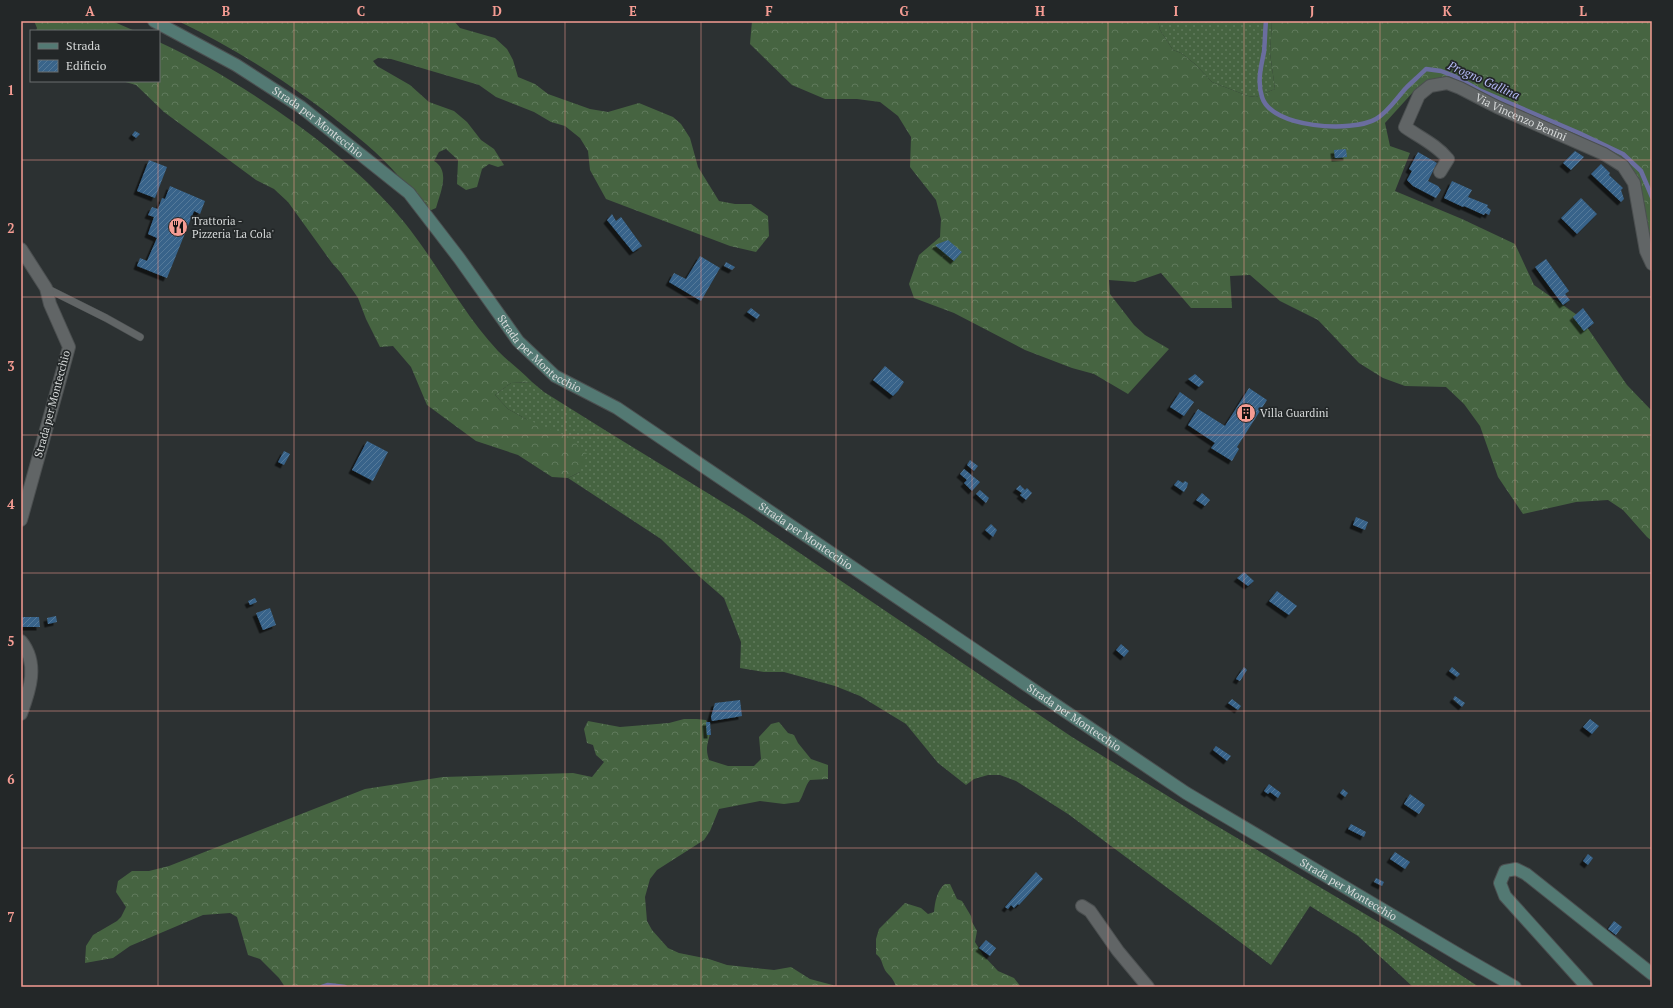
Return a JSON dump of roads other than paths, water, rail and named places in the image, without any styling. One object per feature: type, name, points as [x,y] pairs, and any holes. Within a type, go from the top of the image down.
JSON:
[{"type":"street","name":"Strada per Montecchio","points":[[154,21],[236,65],[301,107],[408,193],[459,258],[518,341],[555,376],[618,408],[1186,793],[1515,987]]},
{"type":"street","name":"Via Vincenzo Benini","points":[[1440,172],[1448,159],[1445,155],[1433,145],[1405,127],[1419,95],[1430,86],[1447,83],[1460,88],[1497,108],[1598,151],[1624,166],[1634,183],[1646,250],[1652,264]]},
{"type":"street","name":"Strada per Montecchio","points":[[21,249],[46,288],[50,304],[68,348],[21,520]]},
{"type":"street","points":[[21,641],[26,647],[32,668],[30,690],[21,714]]},
{"type":"street","points":[[1587,987],[1505,896],[1500,883],[1505,871],[1516,869],[1526,874],[1652,974]]},
{"type":"street","points":[[1082,906],[1090,911],[1118,951],[1148,987]]},
{"type":"lane","points":[[46,288],[140,337]]},
{"type":"waterway","name":"Progno Gallina","points":[[1266,21],[1260,85],[1262,97],[1268,107],[1280,115],[1313,125],[1349,126],[1365,123],[1376,119],[1384,113],[1406,88],[1426,69],[1441,71],[1454,76],[1479,90],[1579,133],[1623,154],[1641,171],[1652,197]]},
{"type":"waterway","points":[[322,987],[328,985],[345,987]]},
{"type":"place","name":"Trattoria - Pizzeria 'La Cola'","points":[[178,227]]},
{"type":"place","name":"Villa Guardini","points":[[1246,413]]}]
